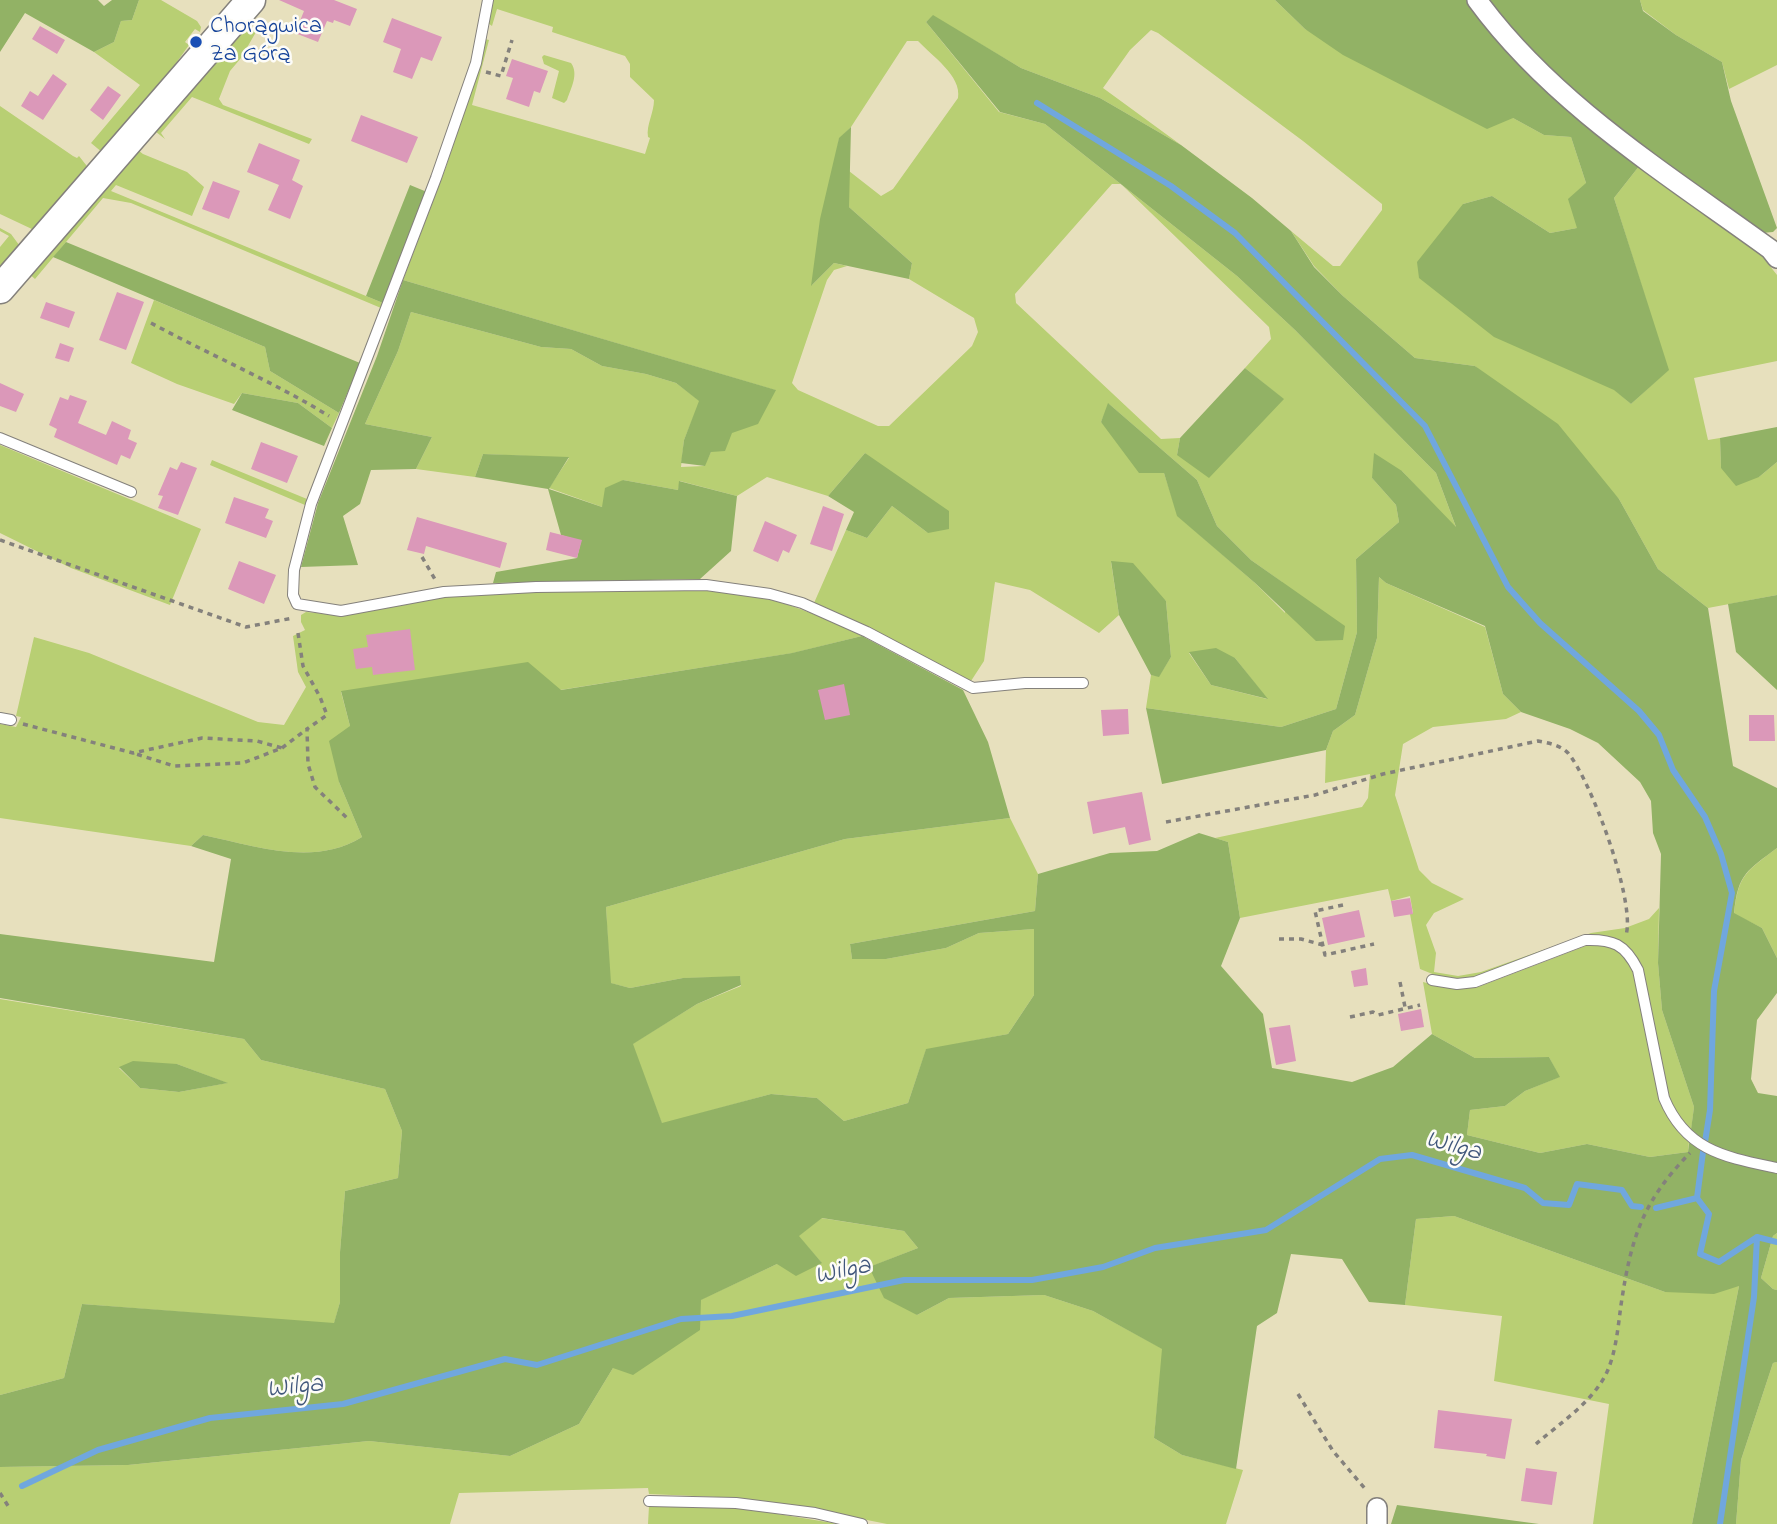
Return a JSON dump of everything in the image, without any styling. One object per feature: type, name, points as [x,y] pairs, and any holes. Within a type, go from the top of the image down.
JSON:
[{"type":"street","points":[[0,289],[251,0]]},
{"type":"street","points":[[1477,0],[1525,58],[1581,110],[1770,249],[1777,258]]},
{"type":"lane","points":[[488,0],[474,69],[300,541],[293,570],[293,595],[297,604],[341,611],[444,592],[536,587],[706,585],[770,594],[802,603],[867,632],[973,688],[1025,683],[1083,683]]},
{"type":"lane","points":[[0,438],[131,492]]},
{"type":"lane","points":[[0,718],[11,720]]},
{"type":"lane","points":[[1432,981],[1457,984],[1475,982],[1585,940],[1602,940],[1617,944],[1630,954],[1638,970],[1664,1098],[1671,1116],[1682,1131],[1698,1144],[1719,1154],[1777,1168]]},
{"type":"lane","points":[[649,1501],[736,1503],[815,1514],[862,1524]]},
{"type":"path","points":[[481,70],[501,76],[512,40]]},
{"type":"path","points":[[151,323],[200,350],[258,376],[343,424]]},
{"type":"path","points":[[0,540],[246,627],[295,618]]},
{"type":"path","points":[[422,557],[439,586]]},
{"type":"path","points":[[11,720],[174,765],[243,763],[282,748],[327,715],[303,666],[298,633]]},
{"type":"path","points":[[307,729],[308,764],[315,787],[346,818]]},
{"type":"path","points":[[133,753],[202,738],[257,741],[282,748]]},
{"type":"path","points":[[1166,822],[1315,795],[1383,774],[1538,741],[1556,745],[1567,752],[1585,780],[1612,850],[1628,922],[1627,934],[1617,944]]},
{"type":"path","points":[[1343,905],[1315,911],[1325,955],[1374,944]]},
{"type":"path","points":[[1279,939],[1301,939],[1323,945]]},
{"type":"path","points":[[1400,982],[1405,1008]]},
{"type":"path","points":[[1350,1017],[1373,1012],[1378,1015],[1420,1005]]},
{"type":"path","points":[[1536,1444],[1587,1399],[1607,1373],[1613,1355],[1628,1261],[1643,1215],[1656,1191],[1698,1144]]},
{"type":"path","points":[[1298,1394],[1376,1510]]},
{"type":"path","points":[[0,1493],[10,1509]]},
{"type":"green space","points":[[0,0],[98,0],[104,6],[112,0],[139,0],[132,20],[121,21],[114,42],[94,52],[25,13],[0,52]]},
{"type":"green space","points":[[139,0],[161,0],[197,21],[201,27],[200,32],[195,29],[185,42],[189,45],[154,94],[103,153],[91,143],[140,85],[94,52],[114,42],[121,21],[132,20]]},
{"type":"green space","points":[[493,0],[1275,0],[1305,29],[1513,118],[1544,135],[1571,137],[1586,183],[1577,228],[1550,233],[1492,196],[1463,204],[1615,390],[1631,404],[1668,370],[1614,198],[1640,165],[1725,224],[1762,256],[1777,275],[1777,361],[1694,378],[1708,440],[1720,438],[1721,468],[1759,477],[1777,462],[1777,595],[1708,608],[1658,569],[1619,499],[1475,366],[1415,358],[1343,296],[1314,266],[1291,231],[1333,266],[1340,266],[1382,210],[1382,204],[1303,141],[1151,30],[1130,50],[1103,88],[1181,145],[1100,98],[1021,68],[933,16],[926,22],[999,112],[1045,124],[1121,184],[1112,184],[1015,294],[1016,303],[1161,439],[1180,438],[1177,455],[1283,399],[1245,368],[1271,339],[1269,327],[1122,185],[1237,276],[1295,330],[1436,473],[1457,530],[1402,471],[1372,478],[1396,505],[1399,522],[1356,559],[1357,632],[1336,709],[1281,727],[1146,708],[1151,675],[1159,676],[1171,657],[1166,601],[1111,562],[1119,615],[1099,633],[1030,590],[995,582],[984,661],[971,681],[814,603],[846,530],[867,538],[892,506],[928,533],[865,453],[828,496],[767,477],[737,496],[680,481],[678,490],[623,480],[602,507],[549,488],[569,458],[483,454],[475,477],[416,469],[432,437],[365,424],[398,351],[411,312],[541,347],[571,349],[602,366],[676,383],[700,401],[684,440],[681,467],[704,466],[711,452],[775,390],[403,280],[446,167],[481,61],[485,39],[489,40],[472,105],[645,154],[650,138],[648,128],[654,100],[630,77],[630,64],[625,56],[552,32],[553,27],[497,9],[492,26],[488,23]],"holes":[[[907,41],[918,41],[945,67],[955,82],[958,98],[893,189],[881,196],[849,171],[849,207],[912,263],[909,279],[974,318],[978,332],[972,346],[889,426],[878,426],[798,390],[792,383],[827,280],[834,270],[847,266],[834,263],[812,285],[839,139],[851,127]],[[1109,404],[1197,480],[1217,526],[1251,560],[1282,582],[1285,613],[1178,516],[1164,473],[1101,422]],[[1189,653],[1235,658],[1267,699],[1211,685]]]},
{"type":"green space","points":[[1275,0],[1467,0],[1505,48],[1546,90],[1591,129],[1640,165],[1614,198],[1669,370],[1631,404],[1614,390],[1494,337],[1419,278],[1417,262],[1463,204],[1492,196],[1550,233],[1577,228],[1568,199],[1586,183],[1571,137],[1544,135],[1513,118],[1487,129],[1343,55],[1305,29]]},
{"type":"green space","points":[[1486,0],[1640,0],[1643,11],[1676,35],[1722,62],[1731,101],[1777,228],[1773,232],[1762,233],[1614,124],[1552,72]]},
{"type":"green space","points":[[1640,0],[1777,0],[1777,65],[1729,89],[1722,62],[1676,35],[1643,10]]},
{"type":"green space","points":[[933,15],[1021,68],[1100,98],[1181,145],[1291,231],[1314,267],[1343,296],[1415,358],[1475,366],[1558,424],[1619,499],[1658,569],[1708,608],[1733,766],[1777,788],[1777,848],[1758,862],[1741,881],[1734,913],[1762,928],[1777,958],[1777,993],[1757,1020],[1751,1079],[1758,1093],[1777,1096],[1777,1233],[1773,1236],[1761,1278],[1777,1290],[1777,1362],[1773,1363],[1741,1460],[1736,1524],[1692,1524],[1739,1286],[1714,1294],[1665,1292],[1454,1216],[1416,1219],[1405,1305],[1369,1302],[1342,1259],[1291,1254],[1277,1313],[1257,1326],[1236,1469],[1182,1455],[1154,1438],[1162,1349],[1093,1311],[1044,1295],[949,1298],[917,1315],[884,1298],[869,1267],[918,1248],[904,1231],[822,1218],[799,1236],[822,1263],[796,1276],[777,1264],[701,1300],[700,1330],[633,1375],[613,1368],[579,1424],[510,1456],[369,1441],[128,1465],[0,1467],[0,1395],[64,1378],[82,1304],[334,1323],[340,1302],[340,1252],[345,1191],[398,1178],[402,1131],[385,1089],[261,1060],[244,1039],[0,998],[0,934],[214,962],[231,859],[191,846],[203,835],[264,848],[304,852],[344,846],[362,837],[339,782],[329,741],[350,726],[341,691],[528,662],[561,690],[792,653],[862,636],[963,690],[988,742],[1010,818],[845,839],[606,907],[611,983],[630,988],[683,978],[740,976],[741,985],[697,1004],[633,1044],[662,1123],[771,1094],[817,1098],[844,1121],[908,1103],[926,1049],[1008,1034],[1034,995],[1034,929],[979,933],[946,948],[886,959],[852,959],[850,944],[1035,911],[1038,874],[1110,853],[1157,851],[1199,833],[1228,842],[1240,918],[1221,966],[1263,1014],[1272,1068],[1352,1082],[1393,1067],[1432,1034],[1475,1058],[1549,1057],[1560,1077],[1525,1091],[1505,1106],[1470,1110],[1467,1135],[1540,1153],[1587,1144],[1650,1157],[1688,1152],[1694,1107],[1662,1010],[1658,963],[1661,854],[1653,833],[1651,801],[1640,782],[1598,743],[1570,729],[1521,712],[1503,694],[1485,626],[1386,583],[1379,577],[1377,638],[1355,715],[1333,731],[1326,750],[1162,784],[1146,708],[1281,727],[1336,709],[1357,632],[1356,559],[1399,522],[1396,505],[1372,478],[1374,453],[1402,471],[1456,527],[1436,473],[1295,330],[1237,276],[1045,124],[1000,112],[926,22]]},
{"type":"green space","points":[[242,23],[256,32],[230,71],[219,99],[223,105],[312,139],[309,144],[192,97],[161,133],[165,139],[151,128]]},
{"type":"green space","points":[[544,55],[571,63],[573,67],[573,81],[564,103],[552,98],[559,71],[544,64]]},
{"type":"green space","points":[[0,106],[73,156],[79,156],[90,170],[34,230],[0,214]]},
{"type":"green space","points":[[851,127],[849,207],[912,263],[909,279],[834,263],[811,286],[820,219],[839,138]]},
{"type":"green space","points":[[134,147],[143,154],[187,172],[204,187],[192,216],[116,185],[111,191],[383,303],[381,308],[131,203],[103,198],[35,279],[27,272]]},
{"type":"green space","points":[[410,185],[427,192],[383,303],[366,296]]},
{"type":"green space","points":[[0,228],[11,234],[22,249],[0,276],[0,247],[9,236],[0,231]]},
{"type":"green space","points":[[66,242],[360,363],[339,413],[270,371],[265,347],[53,257]]},
{"type":"green space","points":[[403,280],[776,390],[758,424],[732,433],[725,451],[711,452],[705,466],[681,463],[684,440],[699,401],[676,383],[602,366],[571,349],[541,347],[411,312],[398,351],[365,424],[432,437],[416,469],[371,470],[360,504],[343,516],[358,565],[301,567],[318,503],[377,356]]},
{"type":"green space","points":[[154,300],[265,347],[270,371],[339,413],[332,428],[298,403],[242,393],[234,404],[177,384],[131,363]]},
{"type":"green space","points":[[1245,368],[1284,399],[1209,478],[1177,455],[1180,438]]},
{"type":"green space","points":[[242,393],[298,403],[332,428],[324,446],[232,410]]},
{"type":"green space","points":[[1108,403],[1197,480],[1217,526],[1251,560],[1345,626],[1343,640],[1316,641],[1255,583],[1177,516],[1164,473],[1139,473],[1101,422]]},
{"type":"green space","points":[[1777,427],[1777,462],[1759,477],[1736,486],[1721,468],[1720,438]]},
{"type":"green space","points":[[0,445],[201,529],[170,605],[71,568],[0,533]]},
{"type":"green space","points":[[865,453],[949,511],[949,529],[928,533],[892,506],[867,538],[846,530],[854,512],[828,496]]},
{"type":"green space","points":[[483,454],[569,457],[549,489],[602,507],[605,488],[623,480],[678,490],[679,481],[737,496],[731,551],[700,579],[493,583],[496,572],[577,558],[581,541],[561,535],[548,489],[475,477]]},
{"type":"green space","points":[[212,460],[307,499],[305,505],[210,465]]},
{"type":"green space","points":[[1111,561],[1133,563],[1166,601],[1171,657],[1159,677],[1151,675],[1119,615]]},
{"type":"green space","points":[[1379,577],[1386,583],[1485,627],[1503,694],[1521,712],[1506,719],[1433,727],[1403,744],[1395,795],[1419,870],[1432,883],[1464,899],[1434,913],[1426,925],[1436,953],[1434,972],[1458,976],[1481,972],[1591,933],[1625,928],[1649,919],[1659,908],[1658,963],[1662,1010],[1694,1107],[1691,1131],[1672,1107],[1666,1087],[1642,967],[1634,953],[1623,943],[1593,936],[1478,977],[1445,979],[1420,969],[1410,914],[1413,913],[1410,896],[1391,901],[1388,889],[1240,918],[1228,842],[1215,838],[1362,807],[1368,798],[1370,774],[1325,783],[1326,750],[1333,731],[1355,715],[1377,638]]},
{"type":"green space","points":[[649,588],[762,598],[813,614],[862,636],[793,653],[560,690],[341,692],[350,726],[339,782],[362,837],[344,846],[324,851],[284,851],[203,835],[191,846],[0,818],[0,724],[16,727],[21,717],[16,716],[34,637],[89,653],[258,722],[284,725],[306,687],[298,672],[293,636],[305,630],[301,615],[306,612],[339,615],[445,596],[536,589]]},
{"type":"green space","points":[[1777,595],[1777,690],[1736,652],[1728,604]]},
{"type":"green space","points":[[1216,648],[1235,658],[1268,699],[1211,685],[1189,652]]},
{"type":"green space","points":[[1010,818],[1038,874],[1035,911],[850,944],[852,959],[886,959],[946,948],[979,933],[1034,929],[1034,995],[1008,1034],[926,1050],[908,1103],[844,1121],[817,1098],[771,1094],[662,1124],[632,1044],[697,1004],[741,986],[740,977],[683,978],[630,988],[610,983],[606,907],[845,839]]},
{"type":"green space","points":[[1777,848],[1777,958],[1762,928],[1734,914],[1741,882],[1751,868]]},
{"type":"green space","points":[[1588,945],[1616,950],[1634,973],[1659,1097],[1671,1121],[1689,1141],[1688,1152],[1650,1157],[1587,1144],[1540,1153],[1467,1135],[1470,1110],[1505,1106],[1525,1091],[1559,1077],[1549,1057],[1475,1058],[1432,1034],[1423,982],[1445,988],[1478,987]]},
{"type":"green space","points":[[0,999],[244,1039],[261,1060],[385,1089],[402,1131],[398,1178],[345,1191],[340,1252],[340,1302],[334,1324],[82,1304],[64,1378],[0,1395]],"holes":[[[177,1064],[227,1083],[179,1092],[140,1088],[119,1068]]]},
{"type":"green space","points":[[133,1061],[177,1064],[228,1083],[179,1092],[140,1088],[119,1067]]},
{"type":"green space","points":[[1454,1216],[1665,1292],[1739,1286],[1692,1524],[1593,1524],[1609,1404],[1494,1381],[1502,1316],[1405,1305],[1416,1219]]},
{"type":"green space","points":[[821,1218],[904,1231],[918,1248],[870,1267],[917,1315],[949,1298],[1044,1295],[1093,1311],[1163,1349],[1154,1438],[1182,1455],[1243,1470],[1226,1524],[887,1524],[792,1505],[718,1497],[649,1494],[648,1488],[459,1493],[450,1524],[0,1524],[0,1467],[128,1465],[369,1441],[510,1456],[579,1424],[613,1368],[700,1300],[777,1264],[821,1262],[798,1236]]},
{"type":"green space","points":[[1777,1233],[1777,1290],[1761,1278],[1773,1236]]},
{"type":"green space","points":[[1777,1362],[1777,1524],[1736,1524],[1741,1460],[1773,1363]]},
{"type":"green space","points":[[1397,1505],[1539,1524],[1391,1524]]},
{"type":"green space","points":[[649,1506],[741,1508],[839,1524],[648,1524]]},
{"type":"building","points":[[279,0],[334,0],[357,9],[350,26],[334,20],[333,23],[327,21],[318,42],[295,33],[304,11]]},
{"type":"building","points":[[392,18],[442,37],[432,61],[421,57],[412,79],[393,72],[401,49],[383,42]]},
{"type":"building","points":[[40,26],[65,40],[57,54],[32,39]]},
{"type":"building","points":[[512,59],[548,71],[540,93],[534,91],[529,107],[506,99],[513,78],[506,76]]},
{"type":"building","points":[[53,74],[67,84],[43,120],[21,106],[30,91],[38,96]]},
{"type":"building","points":[[108,86],[121,95],[103,120],[90,110]]},
{"type":"building","points":[[361,115],[418,137],[407,163],[351,141]]},
{"type":"building","points":[[259,143],[300,160],[292,180],[303,186],[290,219],[268,210],[279,185],[247,172]]},
{"type":"building","points":[[213,181],[240,191],[229,219],[202,209]]},
{"type":"building","points":[[117,292],[144,302],[126,350],[99,340]]},
{"type":"building","points":[[46,302],[75,312],[69,328],[40,318]]},
{"type":"building","points":[[60,343],[74,348],[69,362],[55,358]]},
{"type":"building","points":[[0,383],[24,394],[16,412],[0,406]]},
{"type":"building","points":[[70,395],[87,401],[78,423],[106,435],[112,421],[131,430],[128,439],[137,443],[130,459],[121,455],[117,465],[54,437],[57,429],[49,425],[60,397],[68,400]]},
{"type":"building","points":[[261,442],[298,456],[287,483],[251,469]]},
{"type":"building","points":[[181,462],[197,468],[178,515],[158,508],[163,496],[158,495],[170,467],[177,470]]},
{"type":"building","points":[[234,497],[269,509],[265,518],[273,521],[266,538],[225,523]]},
{"type":"building","points":[[823,506],[844,514],[832,551],[810,544]]},
{"type":"building","points":[[417,517],[507,543],[500,568],[426,546],[424,554],[407,550]]},
{"type":"building","points":[[765,521],[797,535],[789,553],[783,550],[778,562],[753,551]]},
{"type":"building","points":[[550,532],[582,540],[577,558],[546,550]]},
{"type":"building","points":[[239,561],[276,575],[264,604],[228,589]]},
{"type":"building","points":[[410,629],[415,670],[373,675],[372,667],[356,669],[353,649],[368,647],[366,635]]},
{"type":"building","points":[[844,684],[850,715],[825,720],[818,690]]},
{"type":"building","points":[[1128,709],[1129,734],[1103,736],[1101,710]]},
{"type":"building","points":[[1749,715],[1774,715],[1775,741],[1749,741]]},
{"type":"building","points":[[1142,792],[1151,840],[1129,845],[1125,827],[1093,834],[1087,802]]},
{"type":"building","points":[[1410,898],[1413,914],[1394,917],[1391,901]]},
{"type":"building","points":[[1359,910],[1365,937],[1328,945],[1322,918]]},
{"type":"building","points":[[1366,968],[1368,985],[1354,987],[1351,971]]},
{"type":"building","points":[[1421,1009],[1424,1027],[1401,1031],[1398,1014]]},
{"type":"building","points":[[1290,1025],[1296,1061],[1276,1065],[1269,1028]]},
{"type":"building","points":[[1438,1410],[1512,1419],[1505,1459],[1486,1456],[1487,1454],[1434,1448]]},
{"type":"building","points":[[1526,1468],[1557,1472],[1552,1505],[1521,1501]]},
{"type":"waterway","points":[[1037,103],[1171,186],[1235,233],[1425,426],[1508,587],[1540,623],[1639,711],[1659,735],[1673,770],[1705,817],[1721,854],[1732,893],[1714,991],[1710,1110],[1705,1142]]},
{"type":"waterway","points":[[1697,1198],[1703,1152]]},
{"type":"waterway","name":"Wilga","points":[[22,1486],[98,1450],[210,1418],[343,1404],[505,1359],[537,1365],[681,1319],[732,1316],[904,1280],[1032,1280],[1103,1267],[1155,1248],[1266,1230],[1380,1159],[1412,1155],[1525,1188],[1543,1203],[1569,1205],[1577,1184],[1622,1190],[1632,1206],[1641,1207]]},
{"type":"waterway","name":"Wilga","points":[[1697,1198],[1709,1214],[1700,1254],[1719,1262],[1757,1237],[1777,1242]]},
{"type":"waterway","name":"Wilga","points":[[1656,1208],[1697,1198]]},
{"type":"waterway","points":[[1720,1524],[1754,1297],[1757,1237]]},
{"type":"place","name":"Chorągwica Za Górą","points":[[196,42]]}]
